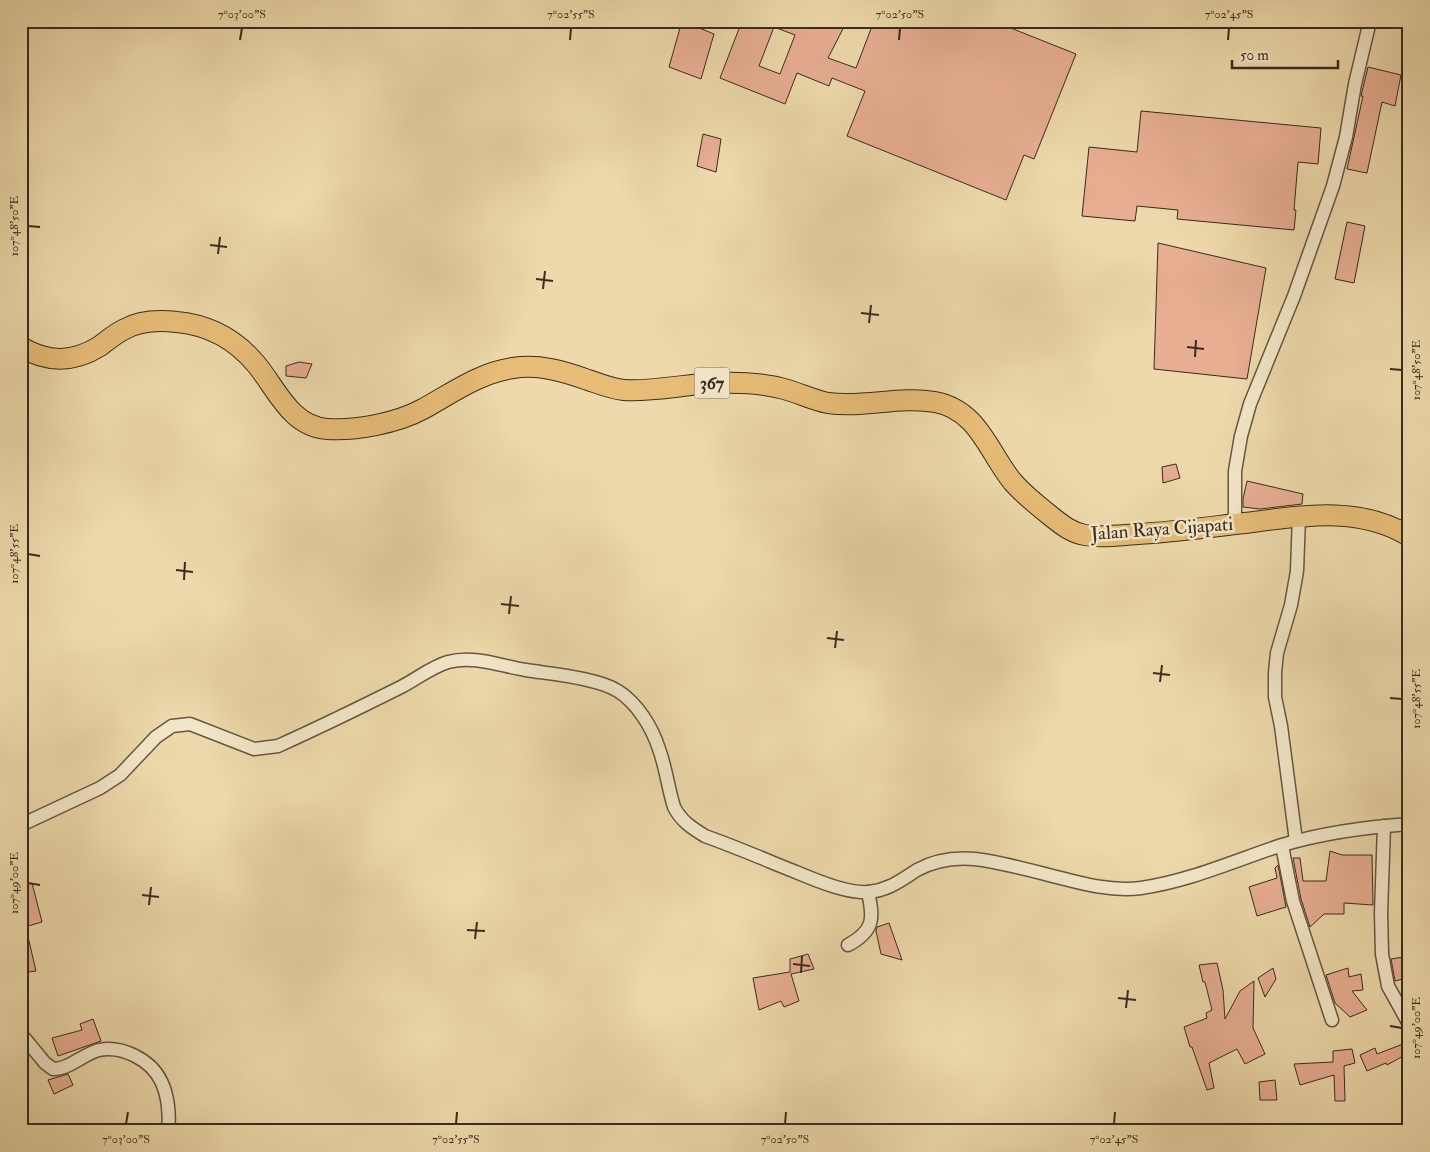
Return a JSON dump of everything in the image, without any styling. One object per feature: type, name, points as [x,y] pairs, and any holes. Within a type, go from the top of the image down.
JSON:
[{"type":"main road","name":"Jalan Raya Cijapati","points":[[21,346],[47,358],[65,359],[86,354],[124,329],[138,324],[163,321],[207,328],[231,341],[255,363],[282,402],[298,418],[307,424],[324,429],[365,427],[391,420],[419,411],[457,388],[488,374],[510,368],[532,366],[565,372],[622,390],[692,384],[747,383],[782,389],[826,402],[861,403],[912,400],[938,402],[960,412],[972,421],[1004,471],[1016,485],[1055,520],[1074,532],[1087,536],[1162,533],[1299,516],[1333,515],[1364,518],[1395,528],[1409,536]]},
{"type":"street","points":[[1235,524],[1234,471],[1241,436],[1250,404],[1297,288],[1333,186],[1346,137],[1355,84],[1370,21]]},
{"type":"street","points":[[1296,842],[1291,793],[1275,697],[1275,673],[1277,653],[1291,605],[1297,571],[1299,516]]},
{"type":"street","points":[[21,826],[100,788],[120,775],[156,737],[172,726],[190,724],[248,748],[271,748],[414,681],[437,666],[456,660],[477,660],[588,681],[617,690],[632,701],[659,747],[674,807],[678,815],[689,826],[705,836],[813,879],[845,889],[868,892],[887,888],[940,860],[953,858],[990,862],[1098,887],[1117,890],[1141,888],[1176,880],[1296,842],[1357,829],[1409,824]]},
{"type":"street","points":[[1384,826],[1381,926],[1383,964],[1388,986],[1409,1024]]},
{"type":"street","points":[[1282,846],[1293,901],[1332,1020]]},
{"type":"street","points":[[848,944],[859,939],[868,930],[870,925],[872,914],[868,892]]},
{"type":"street","points":[[21,1034],[45,1064],[53,1069],[70,1065],[94,1052],[102,1050],[116,1049],[136,1056],[155,1071],[161,1081],[168,1109],[168,1131]]},
{"type":"building","points":[[682,21],[714,34],[701,79],[669,67]]},
{"type":"building","points":[[742,21],[847,21],[828,58],[856,68],[874,21],[993,21],[1076,54],[1034,159],[1024,155],[1006,200],[847,136],[865,91],[832,78],[829,86],[797,73],[785,104],[720,78]],"holes":[[[774,27],[795,35],[780,74],[759,66]]]},
{"type":"building","points":[[1368,67],[1401,75],[1395,106],[1382,102],[1367,173],[1347,169]]},
{"type":"building","points":[[1141,111],[1321,128],[1318,164],[1298,162],[1294,230],[1177,219],[1178,210],[1137,206],[1135,221],[1082,216],[1089,147],[1137,152]]},
{"type":"building","points":[[703,134],[721,139],[716,172],[697,166]]},
{"type":"building","points":[[1347,222],[1365,226],[1354,283],[1335,279]]},
{"type":"building","points":[[1158,243],[1266,268],[1247,379],[1154,369]]},
{"type":"building","points":[[299,362],[312,364],[306,378],[286,376],[286,366]]},
{"type":"building","points":[[1176,464],[1180,478],[1163,483],[1162,467]]},
{"type":"building","points":[[1247,481],[1303,494],[1302,504],[1260,509],[1243,507]]},
{"type":"building","points":[[1330,851],[1342,855],[1372,855],[1373,905],[1344,903],[1344,914],[1324,914],[1310,927],[1301,899],[1293,858],[1300,858],[1303,881],[1326,881]]},
{"type":"building","points":[[1278,865],[1286,907],[1257,916],[1249,887],[1277,878],[1275,868]]},
{"type":"building","points":[[32,883],[42,922],[21,928],[21,886]]},
{"type":"building","points":[[889,923],[902,960],[881,954],[876,931],[877,927]]},
{"type":"building","points":[[21,928],[26,928],[36,971],[21,973]]},
{"type":"building","points":[[808,954],[814,969],[791,974],[799,1001],[784,1007],[781,1001],[759,1010],[753,978],[790,972],[790,959]]},
{"type":"building","points":[[1403,957],[1407,978],[1395,981],[1391,959]]},
{"type":"building","points":[[1217,963],[1223,990],[1225,1019],[1240,991],[1254,981],[1253,1028],[1265,1054],[1245,1064],[1237,1049],[1209,1063],[1214,1088],[1207,1090],[1184,1027],[1207,1018],[1206,1013],[1212,1010],[1199,965]]},
{"type":"building","points":[[1273,968],[1276,979],[1265,997],[1258,978]]},
{"type":"building","points":[[1348,968],[1349,977],[1361,974],[1363,990],[1352,991],[1367,1010],[1350,1017],[1335,1003],[1326,975]]},
{"type":"building","points":[[93,1019],[101,1041],[58,1056],[52,1038],[82,1030],[80,1024]]},
{"type":"building","points":[[1403,1044],[1407,1054],[1387,1065],[1386,1063],[1367,1071],[1360,1055],[1375,1048],[1377,1054]]},
{"type":"building","points":[[1352,1049],[1355,1063],[1344,1066],[1345,1101],[1335,1101],[1334,1075],[1300,1085],[1294,1064],[1333,1062],[1333,1051]]},
{"type":"building","points":[[68,1074],[73,1085],[54,1094],[48,1080]]},
{"type":"building","points":[[1275,1080],[1277,1100],[1260,1100],[1259,1082]]}]
